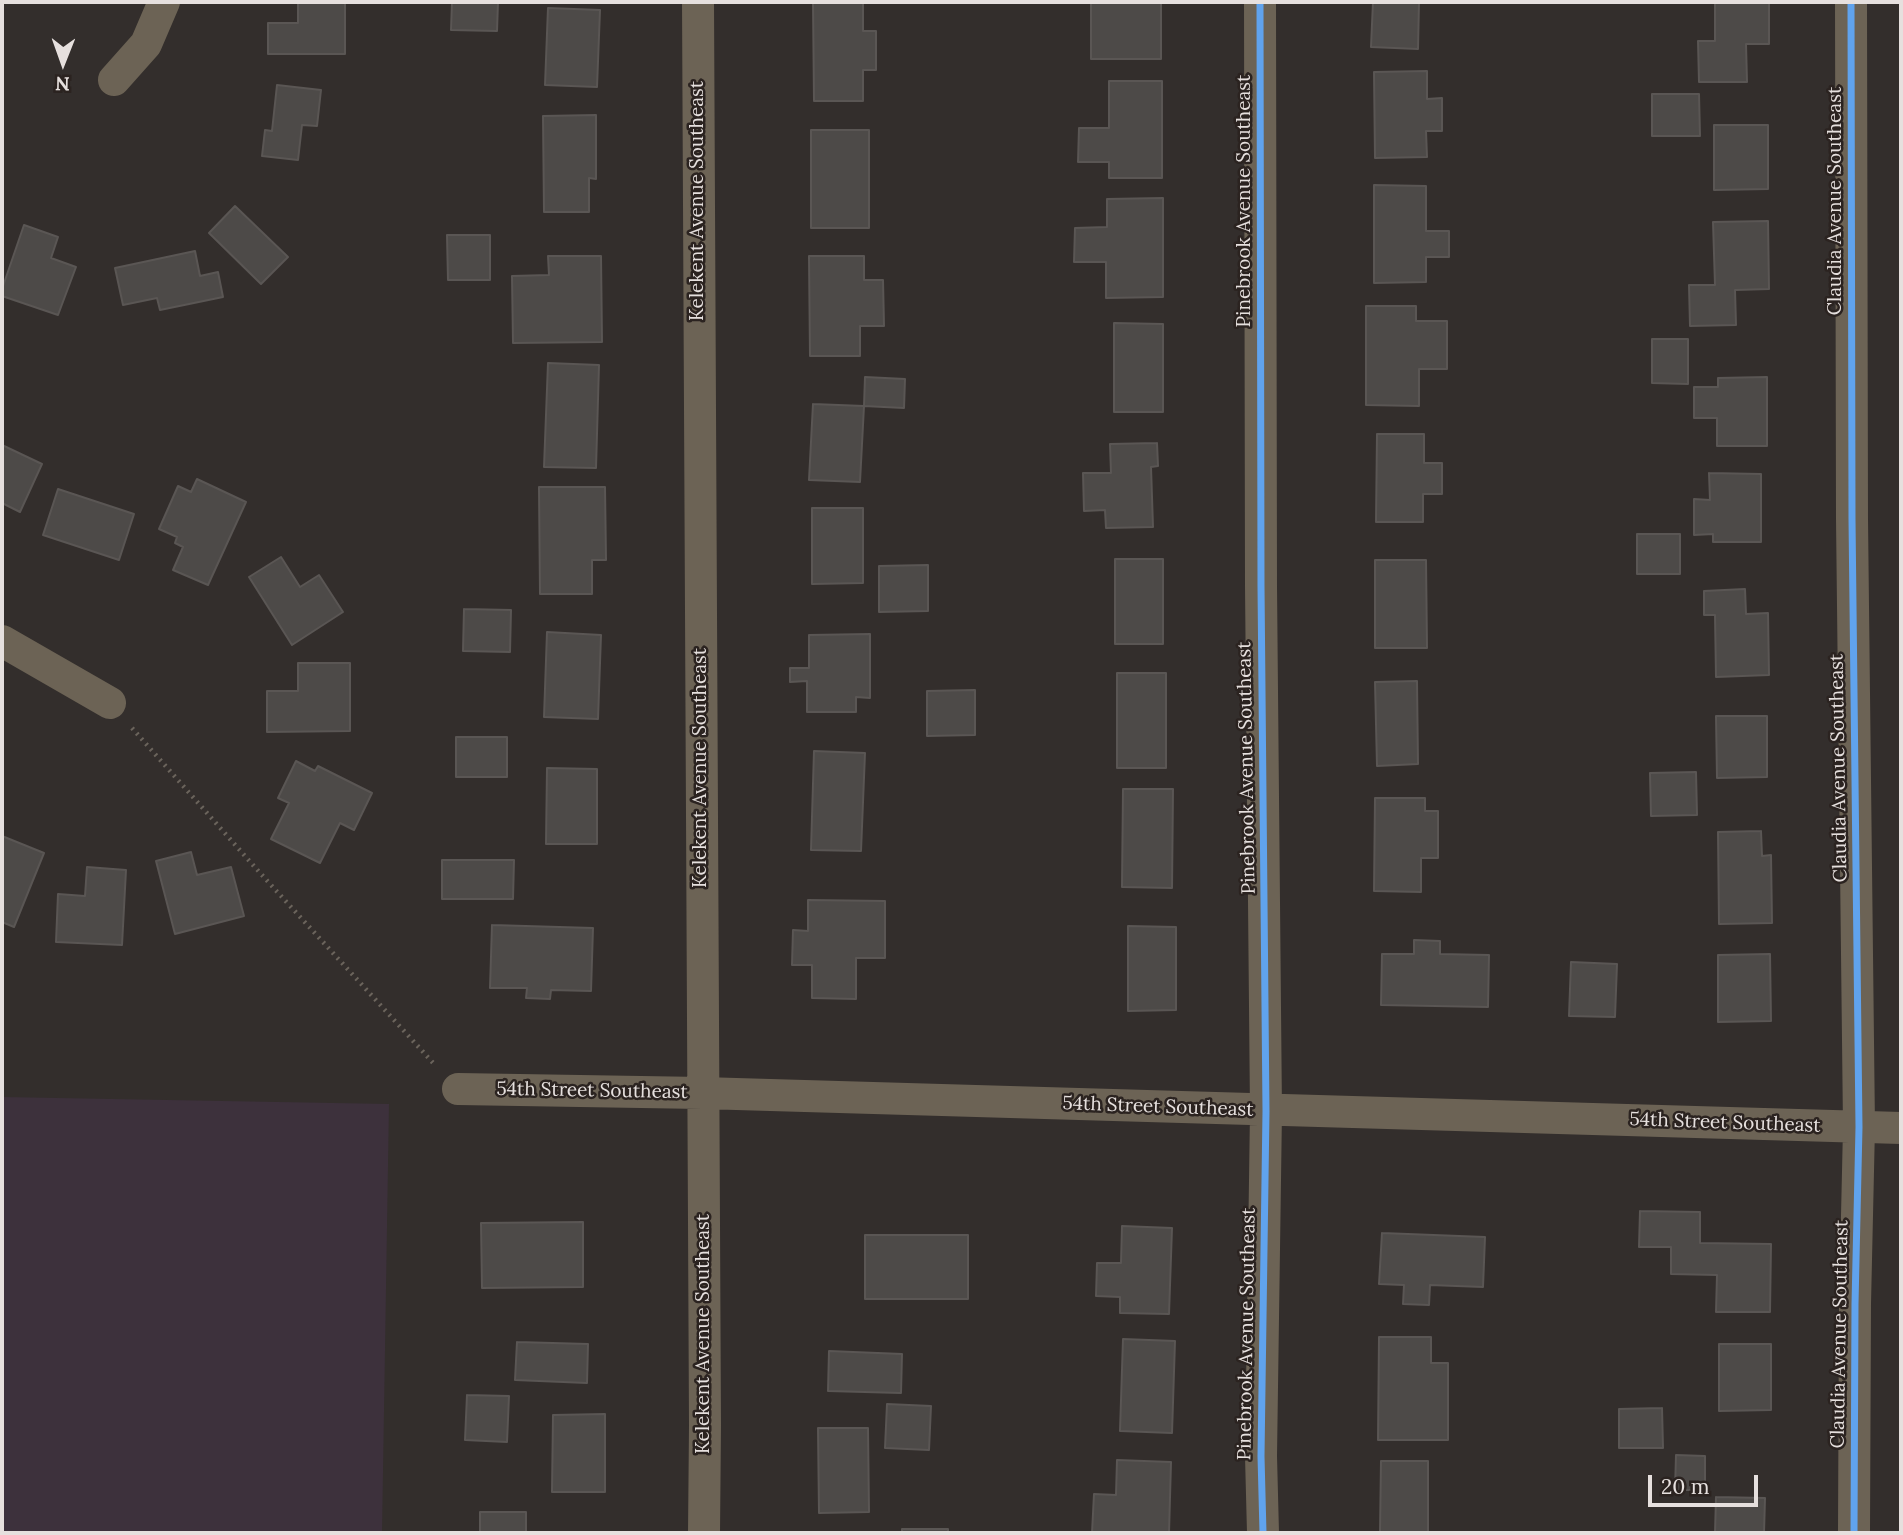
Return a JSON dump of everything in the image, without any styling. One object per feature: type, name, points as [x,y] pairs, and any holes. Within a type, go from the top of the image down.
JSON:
[{"type":"street","points":[[114,80],[146,44],[164,2]]},
{"type":"street","name":"Kelekent Avenue Southeast","points":[[698,2],[704,1533]]},
{"type":"street","name":"Pinebrook Avenue Southeast","points":[[1260,2],[1261,586],[1266,1111],[1261,1456],[1263,1533]]},
{"type":"street","name":"Claudia Avenue Southeast","points":[[1851,2],[1852,519],[1859,1127],[1854,1533]]},
{"type":"street","points":[[2,641],[110,704]]},
{"type":"street","name":"54th Street Southeast","points":[[458,1089],[702,1093],[1901,1128]]},
{"type":"path","points":[[110,704],[458,1089]]},
{"type":"shaded area","points":[[2,1097],[389,1104],[382,1533],[2,1533]]},
{"type":"building","points":[[298,2],[345,2],[345,54],[268,54],[268,23],[298,23]]},
{"type":"building","points":[[452,2],[498,2],[497,31],[451,30]]},
{"type":"building","points":[[813,2],[863,2],[863,31],[876,31],[876,70],[863,70],[863,101],[814,101]]},
{"type":"building","points":[[1091,2],[1161,2],[1161,59],[1091,59]]},
{"type":"building","points":[[1373,2],[1419,2],[1418,49],[1371,47]]},
{"type":"building","points":[[1715,2],[1769,2],[1769,44],[1746,44],[1747,82],[1699,82],[1698,41],[1715,41]]},
{"type":"building","points":[[548,8],[600,10],[597,87],[545,85]]},
{"type":"building","points":[[1427,71],[1427,99],[1442,98],[1442,131],[1426,131],[1427,157],[1375,158],[1374,72]]},
{"type":"building","points":[[1109,81],[1162,81],[1162,178],[1109,178],[1109,162],[1078,162],[1079,128],[1109,128]]},
{"type":"building","points":[[277,85],[321,90],[317,126],[302,125],[298,160],[262,156],[265,130],[272,131]]},
{"type":"building","points":[[1652,94],[1699,94],[1700,136],[1652,136]]},
{"type":"building","points":[[596,115],[596,179],[589,178],[589,212],[544,212],[543,116]]},
{"type":"building","points":[[1714,125],[1768,125],[1768,189],[1714,190]]},
{"type":"building","points":[[811,130],[869,130],[869,228],[811,228]]},
{"type":"building","points":[[1374,185],[1426,186],[1426,231],[1449,231],[1449,257],[1426,257],[1426,282],[1374,283]]},
{"type":"building","points":[[1163,198],[1163,297],[1106,298],[1106,262],[1074,262],[1075,228],[1107,227],[1107,199]]},
{"type":"building","points":[[235,206],[288,257],[261,284],[209,233]]},
{"type":"building","points":[[1768,221],[1769,289],[1735,290],[1736,325],[1690,326],[1689,285],[1715,285],[1713,222]]},
{"type":"building","points":[[24,225],[58,237],[51,258],[76,267],[58,315],[2,296]]},
{"type":"building","points":[[447,235],[490,235],[490,280],[448,280]]},
{"type":"building","points":[[195,251],[200,276],[218,272],[223,297],[160,310],[157,298],[123,305],[115,268]]},
{"type":"building","points":[[548,256],[601,256],[602,342],[513,343],[512,276],[549,275]]},
{"type":"building","points":[[809,256],[864,256],[864,280],[883,280],[884,326],[860,326],[860,356],[810,356]]},
{"type":"building","points":[[1366,306],[1416,306],[1416,321],[1447,321],[1447,369],[1419,369],[1419,406],[1366,405]]},
{"type":"building","points":[[1114,323],[1163,324],[1163,412],[1114,412]]},
{"type":"building","points":[[1652,339],[1688,339],[1688,384],[1652,383]]},
{"type":"building","points":[[548,363],[599,365],[596,468],[544,467]]},
{"type":"building","points":[[865,377],[905,379],[904,408],[864,406]]},
{"type":"building","points":[[1767,377],[1767,446],[1717,446],[1717,418],[1694,418],[1694,387],[1718,387],[1718,378]]},
{"type":"building","points":[[813,404],[864,406],[860,482],[809,480]]},
{"type":"building","points":[[1377,434],[1424,434],[1424,463],[1442,463],[1442,494],[1423,494],[1423,522],[1376,522]]},
{"type":"building","points":[[1157,443],[1158,466],[1151,467],[1153,527],[1106,528],[1105,510],[1084,511],[1083,473],[1111,473],[1110,444]]},
{"type":"building","points":[[2,445],[42,464],[20,512],[2,503]]},
{"type":"building","points":[[1709,473],[1761,474],[1761,542],[1713,542],[1713,534],[1694,535],[1694,499],[1710,500]]},
{"type":"building","points":[[197,479],[246,502],[208,585],[173,570],[183,547],[175,543],[177,537],[159,529],[178,486],[191,492]]},
{"type":"building","points":[[539,487],[605,487],[606,560],[592,560],[592,594],[540,594]]},
{"type":"building","points":[[58,489],[134,514],[119,560],[43,535]]},
{"type":"building","points":[[812,508],[863,508],[863,583],[812,584]]},
{"type":"building","points":[[1637,534],[1680,534],[1680,574],[1637,574]]},
{"type":"building","points":[[281,557],[300,587],[319,575],[343,612],[292,645],[249,577]]},
{"type":"building","points":[[1115,559],[1163,559],[1163,644],[1115,644]]},
{"type":"building","points":[[1375,560],[1426,560],[1427,648],[1375,648]]},
{"type":"building","points":[[928,565],[928,611],[879,612],[879,566]]},
{"type":"building","points":[[1745,589],[1746,614],[1768,613],[1769,675],[1716,677],[1715,615],[1704,615],[1704,591]]},
{"type":"building","points":[[464,609],[511,610],[510,652],[463,651]]},
{"type":"building","points":[[547,632],[601,635],[598,719],[544,717]]},
{"type":"building","points":[[870,634],[870,698],[856,697],[856,712],[807,712],[807,681],[790,682],[790,668],[809,668],[809,635]]},
{"type":"building","points":[[298,663],[350,663],[350,731],[267,732],[267,691],[298,691]]},
{"type":"building","points":[[1117,673],[1166,673],[1166,768],[1117,768]]},
{"type":"building","points":[[1417,681],[1418,764],[1377,766],[1375,682]]},
{"type":"building","points":[[975,690],[975,735],[927,736],[927,691]]},
{"type":"building","points":[[1716,716],[1767,716],[1767,777],[1717,778]]},
{"type":"building","points":[[456,737],[507,737],[507,777],[456,777]]},
{"type":"building","points":[[814,751],[865,753],[861,851],[811,850]]},
{"type":"building","points":[[296,761],[315,771],[318,766],[372,793],[354,830],[340,823],[320,863],[271,839],[289,803],[278,798]]},
{"type":"building","points":[[547,768],[597,769],[597,844],[546,844]]},
{"type":"building","points":[[1696,772],[1697,815],[1651,816],[1650,773]]},
{"type":"building","points":[[1123,789],[1173,789],[1172,888],[1122,887]]},
{"type":"building","points":[[1375,798],[1425,798],[1425,811],[1438,811],[1438,858],[1421,858],[1421,892],[1374,891]]},
{"type":"building","points":[[1761,831],[1762,856],[1771,855],[1772,923],[1719,924],[1718,832]]},
{"type":"building","points":[[2,836],[44,853],[14,927],[2,922]]},
{"type":"building","points":[[191,852],[197,875],[231,867],[244,916],[175,934],[156,861]]},
{"type":"building","points":[[442,860],[514,860],[513,899],[442,899]]},
{"type":"building","points":[[87,867],[126,870],[122,945],[56,942],[58,894],[85,896]]},
{"type":"building","points":[[808,900],[885,901],[885,958],[856,958],[856,999],[812,998],[812,965],[792,965],[793,930],[808,931]]},
{"type":"building","points":[[492,925],[593,928],[591,991],[551,990],[550,999],[526,998],[527,988],[490,988]]},
{"type":"building","points":[[1128,926],[1176,927],[1176,1010],[1128,1011]]},
{"type":"building","points":[[1414,940],[1440,941],[1440,954],[1489,955],[1488,1007],[1381,1005],[1382,954],[1414,954]]},
{"type":"building","points":[[1770,954],[1771,1021],[1718,1022],[1718,955]]},
{"type":"building","points":[[1571,962],[1617,964],[1615,1017],[1569,1016]]},
{"type":"building","points":[[1640,1211],[1700,1212],[1700,1243],[1771,1244],[1770,1312],[1716,1312],[1717,1275],[1671,1274],[1671,1247],[1639,1247]]},
{"type":"building","points":[[583,1222],[583,1287],[482,1288],[481,1223]]},
{"type":"building","points":[[1122,1226],[1172,1228],[1169,1314],[1120,1313],[1120,1297],[1096,1296],[1097,1263],[1121,1263]]},
{"type":"building","points":[[1382,1233],[1485,1237],[1483,1287],[1430,1285],[1429,1305],[1403,1304],[1404,1285],[1379,1284]]},
{"type":"building","points":[[865,1235],[968,1235],[968,1299],[865,1299]]},
{"type":"building","points":[[1379,1337],[1431,1337],[1431,1363],[1448,1363],[1448,1440],[1378,1440]]},
{"type":"building","points":[[1123,1339],[1175,1341],[1172,1433],[1120,1431]]},
{"type":"building","points":[[517,1342],[588,1344],[587,1383],[515,1380]]},
{"type":"building","points":[[1719,1344],[1771,1344],[1771,1410],[1719,1411]]},
{"type":"building","points":[[829,1351],[902,1354],[901,1393],[828,1391]]},
{"type":"building","points":[[467,1395],[509,1396],[507,1442],[465,1440]]},
{"type":"building","points":[[887,1404],[931,1406],[929,1450],[885,1448]]},
{"type":"building","points":[[1662,1408],[1663,1448],[1619,1448],[1619,1409]]},
{"type":"building","points":[[605,1414],[605,1492],[552,1492],[553,1415]]},
{"type":"building","points":[[818,1428],[868,1428],[869,1512],[819,1513]]},
{"type":"building","points":[[1676,1455],[1705,1456],[1705,1490],[1675,1490]]},
{"type":"building","points":[[1117,1460],[1171,1462],[1169,1533],[1092,1533],[1094,1494],[1116,1495]]},
{"type":"building","points":[[1381,1461],[1428,1461],[1428,1533],[1380,1533]]},
{"type":"building","points":[[1716,1497],[1765,1498],[1764,1533],[1715,1533]]},
{"type":"building","points":[[480,1512],[526,1512],[526,1533],[480,1533]]},
{"type":"building","points":[[902,1529],[948,1529],[948,1533],[902,1533]]},
{"type":"cycle path","points":[[1260,2],[1261,586],[1266,1111],[1261,1456],[1263,1533]]},
{"type":"cycle path","points":[[1851,2],[1852,519],[1859,1127],[1854,1533]]}]
